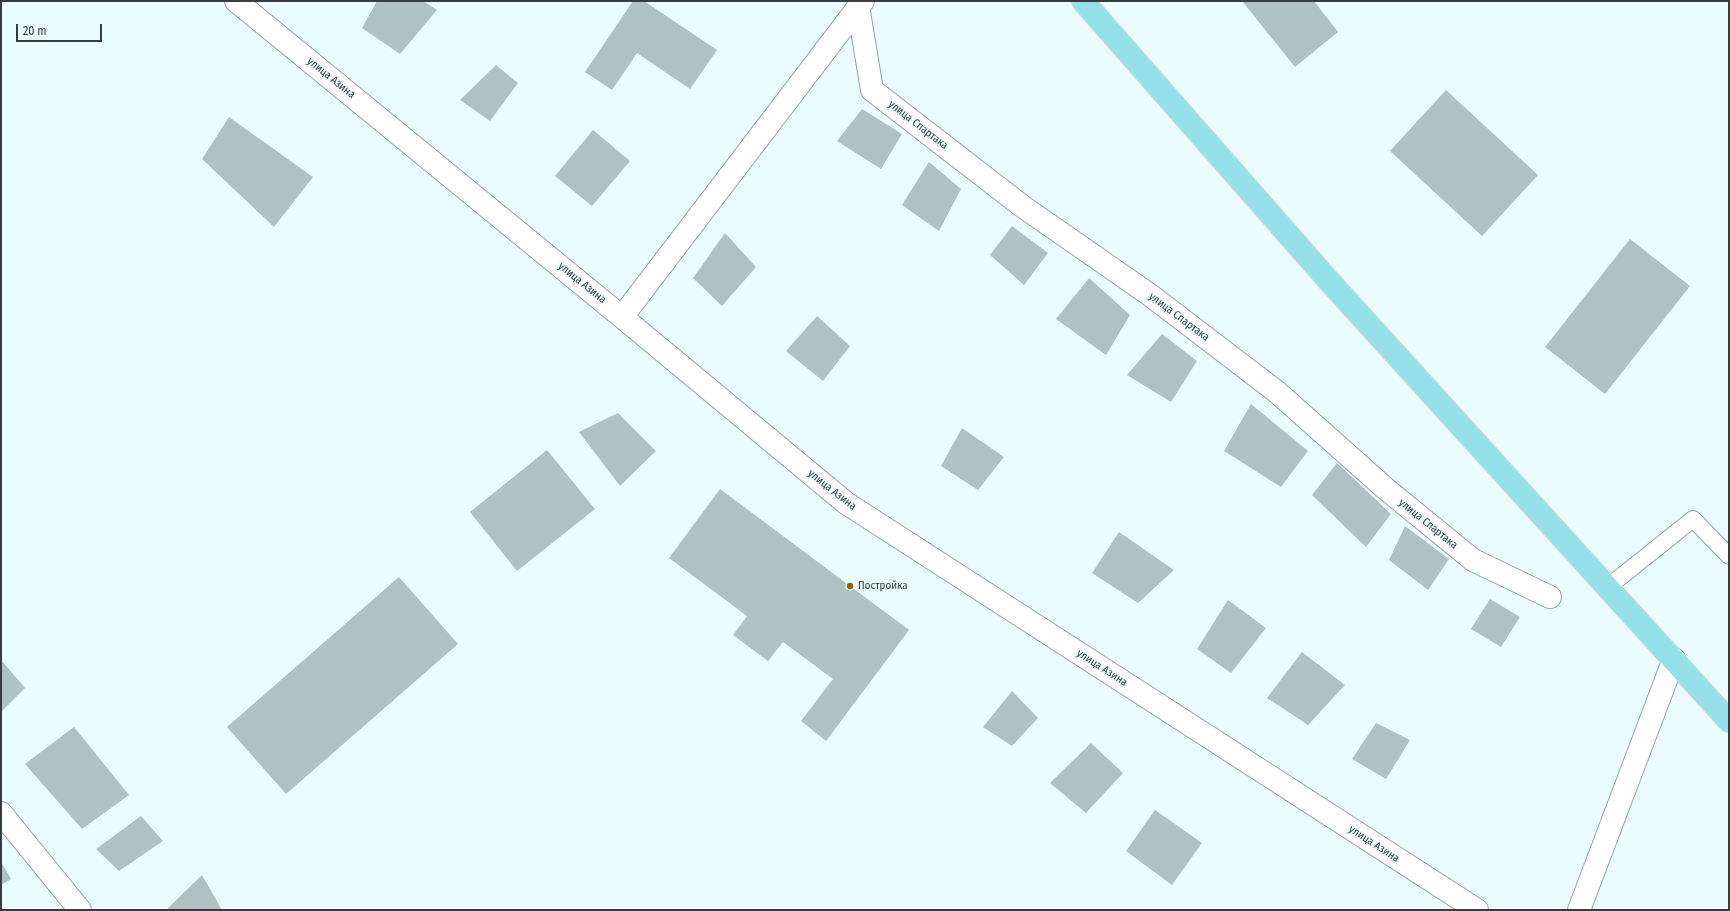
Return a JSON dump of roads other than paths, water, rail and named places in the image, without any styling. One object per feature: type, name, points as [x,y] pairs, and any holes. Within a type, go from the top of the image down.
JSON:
[{"type":"main road","points":[[1083,1],[1324,275],[1729,721]]},
{"type":"street","name":"улица Азина","points":[[236,1],[622,317],[846,503],[1476,910]]},
{"type":"street","points":[[622,317],[861,4]]},
{"type":"street","name":"улица Спартака","points":[[861,4],[872,90],[1022,206],[1150,295],[1277,392],[1386,489],[1473,560],[1550,597]]},
{"type":"street","points":[[1579,910],[1674,659]]},
{"type":"street","points":[[1,813],[80,910]]},
{"type":"lane","points":[[1608,587],[1693,519],[1729,556]]},
{"type":"place","name":"Постройка","points":[[850,586]]}]
